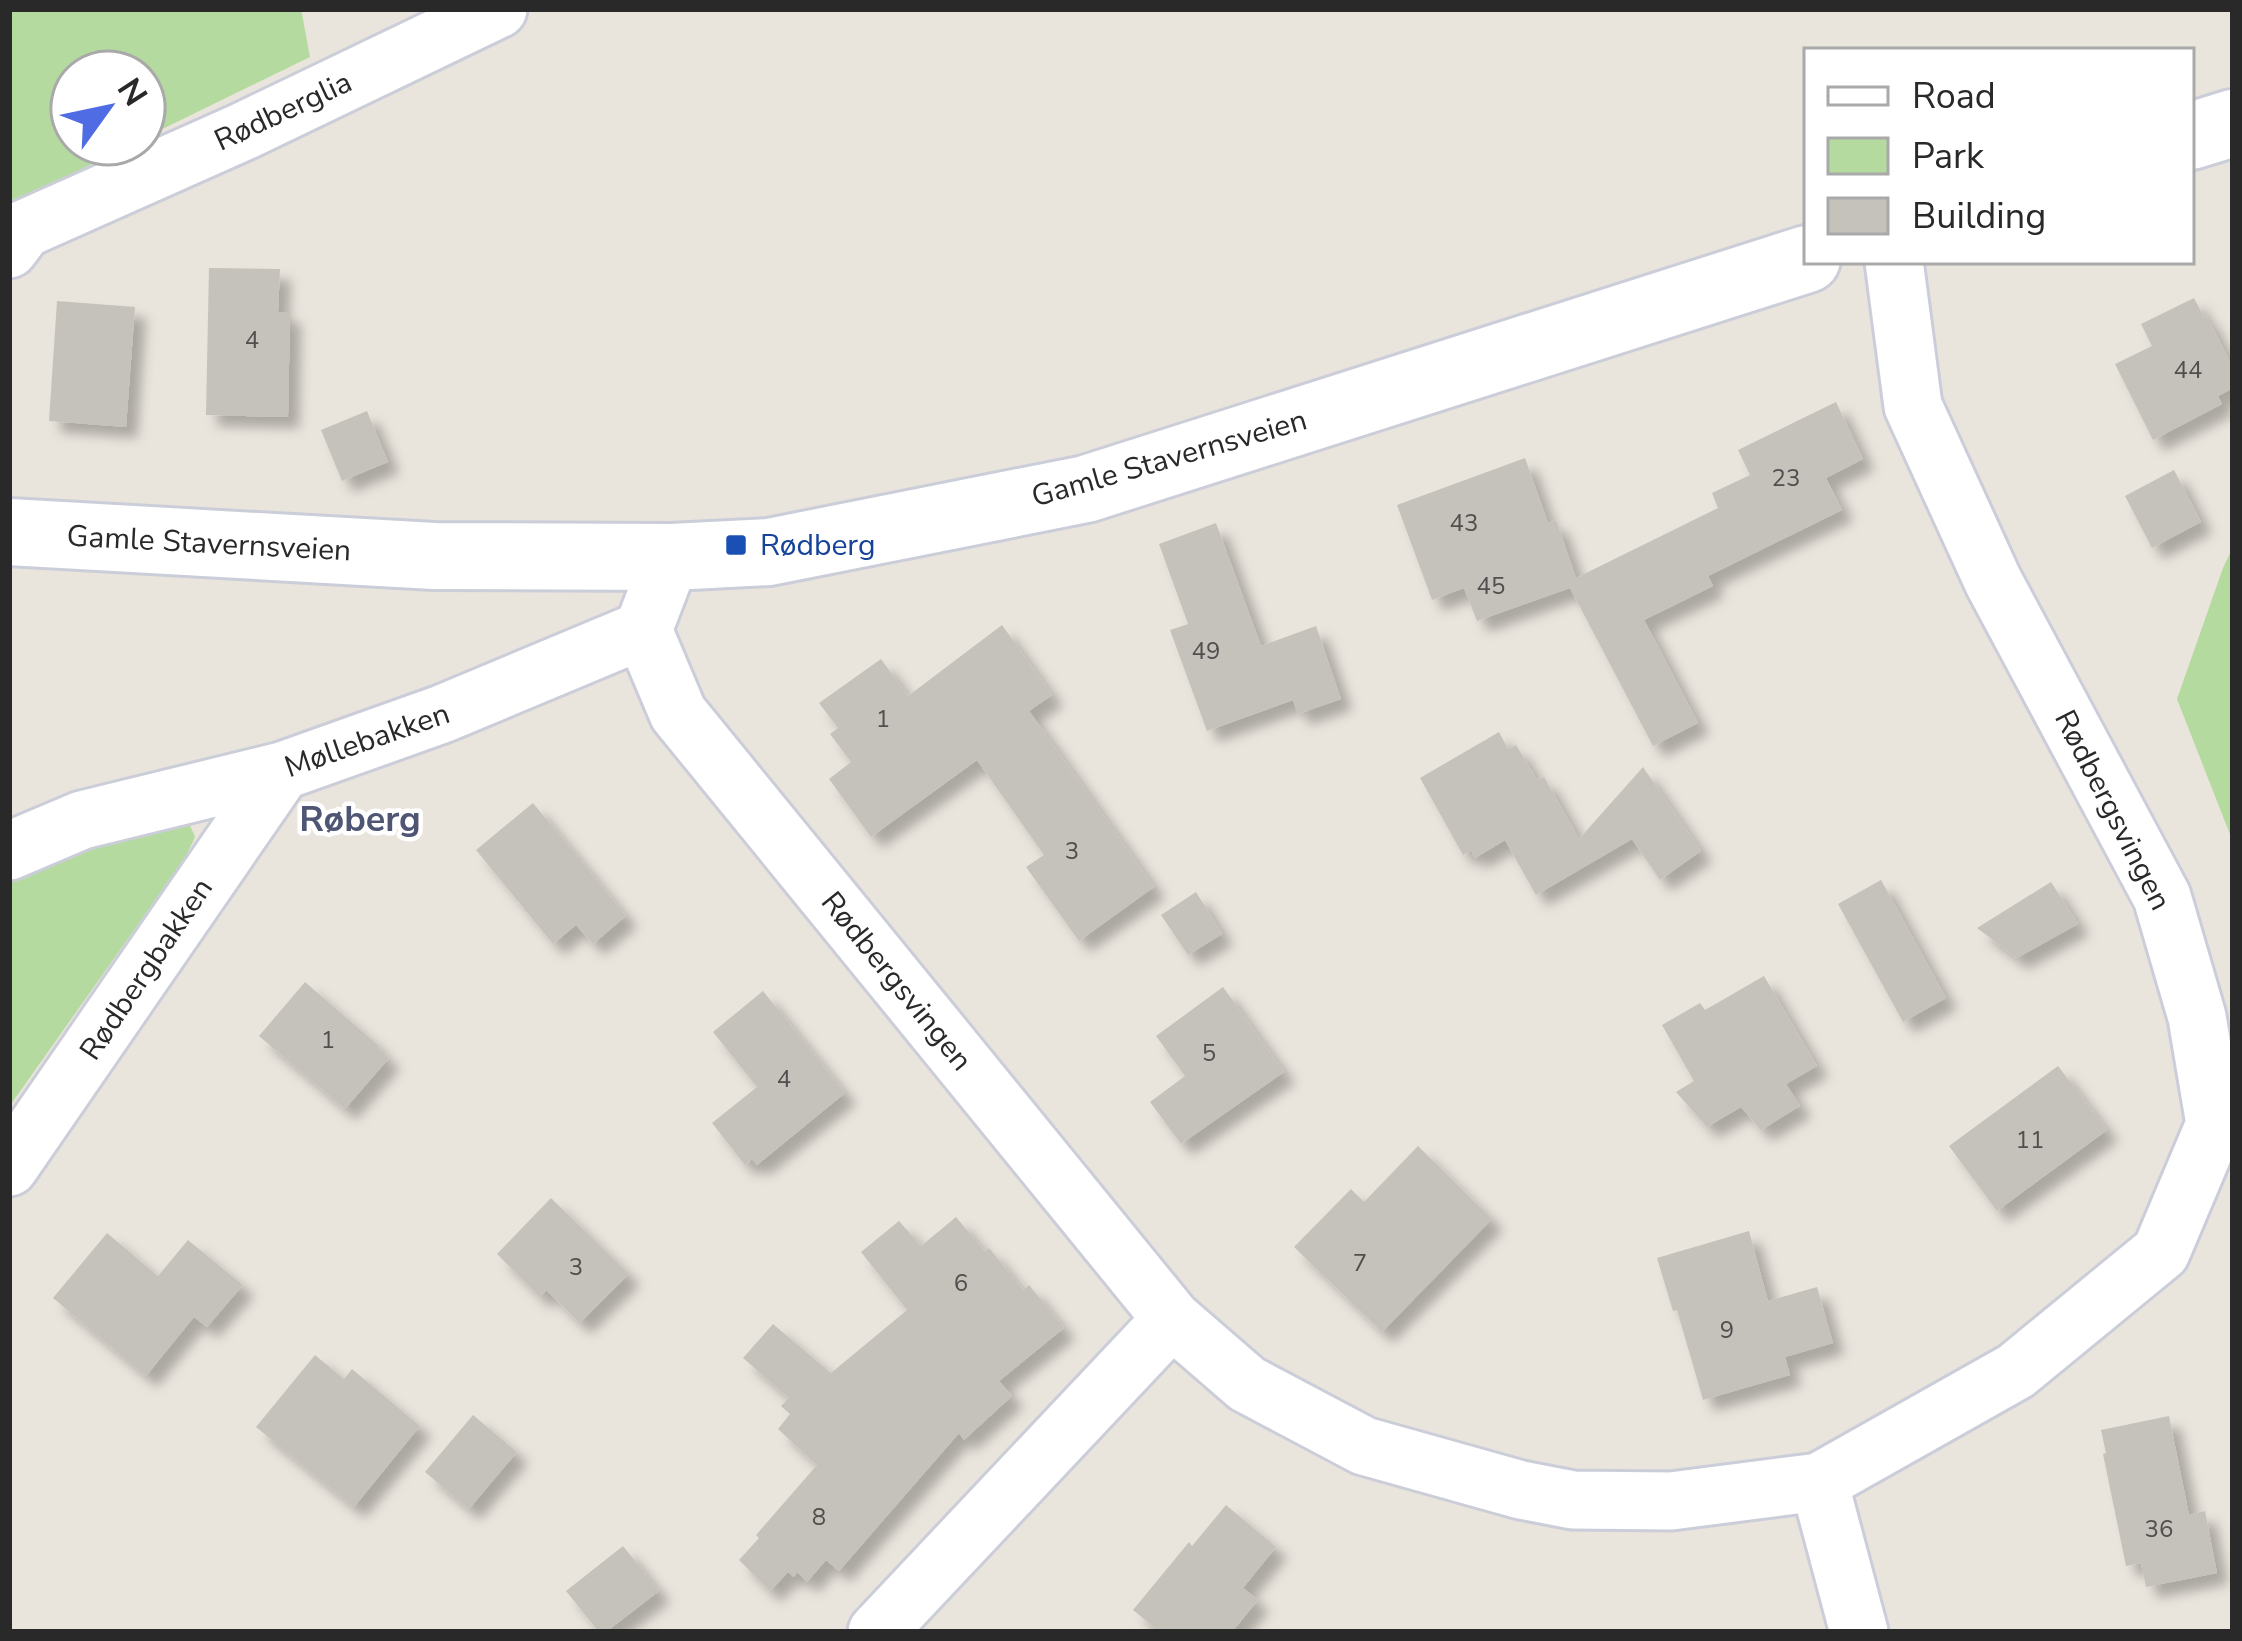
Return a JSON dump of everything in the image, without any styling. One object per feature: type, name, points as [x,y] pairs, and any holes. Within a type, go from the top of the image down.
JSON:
[{"type":"street","name":"Rødberglia","points":[[9,249],[24,229],[244,131],[498,9]]},
{"type":"street","points":[[2194,135],[2233,123]]},
{"type":"street","name":"Gamle Stavernsveien","points":[[9,532],[434,556],[670,557],[770,552],[1086,489],[1804,260]]},
{"type":"street","name":"Rødbergsvingen","points":[[644,630],[678,713],[1172,1319],[1247,1384],[1364,1446],[1573,1500],[1671,1501],[1819,1482],[2016,1372],[2161,1252],[2216,1124],[2197,1017],[2162,897],[1993,581],[1913,406],[1894,264]]},
{"type":"street","points":[[644,630],[670,557]]},
{"type":"street","name":"Møllebakken","points":[[9,851],[82,820],[282,771],[442,714],[644,630]]},
{"type":"street","name":"Rødbergbakken","points":[[9,1167],[282,771]]},
{"type":"street","points":[[877,1632],[1172,1319]]},
{"type":"street","points":[[1819,1482],[1859,1632]]},
{"type":"green space","points":[[9,9],[301,9],[310,57],[168,126],[168,48],[48,48],[48,168],[84,168],[9,205]]},
{"type":"green space","points":[[2233,547],[2233,842],[2177,699]]},
{"type":"green space","points":[[186,816],[195,837],[185,858],[9,1107],[9,873]]},
{"type":"building","points":[[209,268],[280,269],[278,312],[290,312],[288,417],[206,415]]},
{"type":"building","points":[[2194,298],[2233,368],[2233,388],[2218,396],[2222,404],[2153,440],[2115,364],[2152,346],[2141,324]]},
{"type":"building","points":[[57,301],[135,307],[126,427],[49,421]]},
{"type":"building","points":[[1836,402],[1863,459],[1826,478],[1842,510],[1708,576],[1713,586],[1644,620],[1698,723],[1653,746],[1570,588],[1477,621],[1464,588],[1432,600],[1397,505],[1525,458],[1548,523],[1556,520],[1576,578],[1718,508],[1712,493],[1750,475],[1738,450]]},
{"type":"building","points":[[367,411],[388,462],[342,481],[321,430]]},
{"type":"building","points":[[2174,470],[2201,522],[2152,548],[2125,496]]},
{"type":"building","points":[[1216,523],[1261,646],[1316,626],[1341,699],[1298,714],[1293,700],[1207,731],[1170,630],[1188,624],[1159,544]]},
{"type":"building","points":[[1002,625],[1052,695],[1029,711],[1154,887],[1079,941],[1026,867],[1044,855],[977,760],[871,837],[829,779],[851,762],[830,734],[838,728],[819,703],[881,659],[908,696]]},
{"type":"building","points":[[1499,732],[1508,749],[1516,745],[1537,780],[1544,777],[1579,839],[1643,767],[1701,851],[1660,880],[1632,839],[1536,895],[1505,840],[1475,858],[1471,850],[1463,855],[1420,778]]},
{"type":"building","points":[[533,803],[626,916],[593,944],[576,925],[553,944],[476,850]]},
{"type":"building","points":[[1881,880],[1946,998],[1903,1022],[1838,904]]},
{"type":"building","points":[[2051,882],[2078,924],[2017,958],[1977,928]]},
{"type":"building","points":[[1196,892],[1222,934],[1188,955],[1161,915]]},
{"type":"building","points":[[1764,976],[1817,1066],[1786,1084],[1800,1106],[1761,1130],[1741,1107],[1707,1127],[1676,1092],[1694,1081],[1662,1025],[1700,1003],[1705,1010]]},
{"type":"building","points":[[305,982],[389,1058],[345,1109],[259,1036]]},
{"type":"building","points":[[1223,987],[1284,1072],[1181,1144],[1150,1102],[1185,1076],[1156,1036]]},
{"type":"building","points":[[763,991],[845,1093],[757,1165],[752,1159],[745,1165],[712,1123],[757,1087],[713,1032]]},
{"type":"building","points":[[2058,1066],[2107,1130],[1997,1211],[1949,1146]]},
{"type":"building","points":[[1418,1146],[1492,1219],[1382,1332],[1294,1247],[1351,1189],[1364,1202]]},
{"type":"building","points":[[551,1198],[629,1274],[580,1323],[546,1290],[540,1297],[497,1254]]},
{"type":"building","points":[[956,1217],[1023,1290],[1029,1285],[1064,1328],[999,1381],[1012,1396],[964,1440],[959,1433],[839,1571],[826,1560],[807,1582],[797,1572],[794,1577],[788,1572],[770,1591],[739,1560],[817,1465],[778,1429],[790,1414],[781,1406],[789,1398],[743,1358],[773,1324],[831,1373],[907,1310],[861,1252],[899,1221],[921,1246]]},
{"type":"building","points":[[1749,1231],[1768,1301],[1817,1287],[1833,1343],[1785,1357],[1790,1375],[1703,1400],[1657,1258]]},
{"type":"building","points":[[107,1233],[158,1276],[188,1240],[243,1285],[207,1327],[194,1317],[146,1376],[53,1298]]},
{"type":"building","points":[[315,1355],[344,1379],[352,1369],[420,1426],[354,1507],[256,1427]]},
{"type":"building","points":[[473,1415],[517,1452],[469,1509],[425,1472]]},
{"type":"building","points":[[2169,1416],[2189,1515],[2205,1511],[2217,1573],[2146,1587],[2141,1563],[2126,1566],[2101,1430]]},
{"type":"building","points":[[1226,1505],[1276,1547],[1243,1588],[1258,1600],[1232,1632],[1160,1632],[1133,1610]]},
{"type":"building","points":[[623,1546],[659,1591],[606,1632],[599,1632],[566,1591]]},
{"type":"place","name":"Rødberg","points":[[736,545]]},
{"type":"district","name":"Røberg","points":[[360,818]]}]
